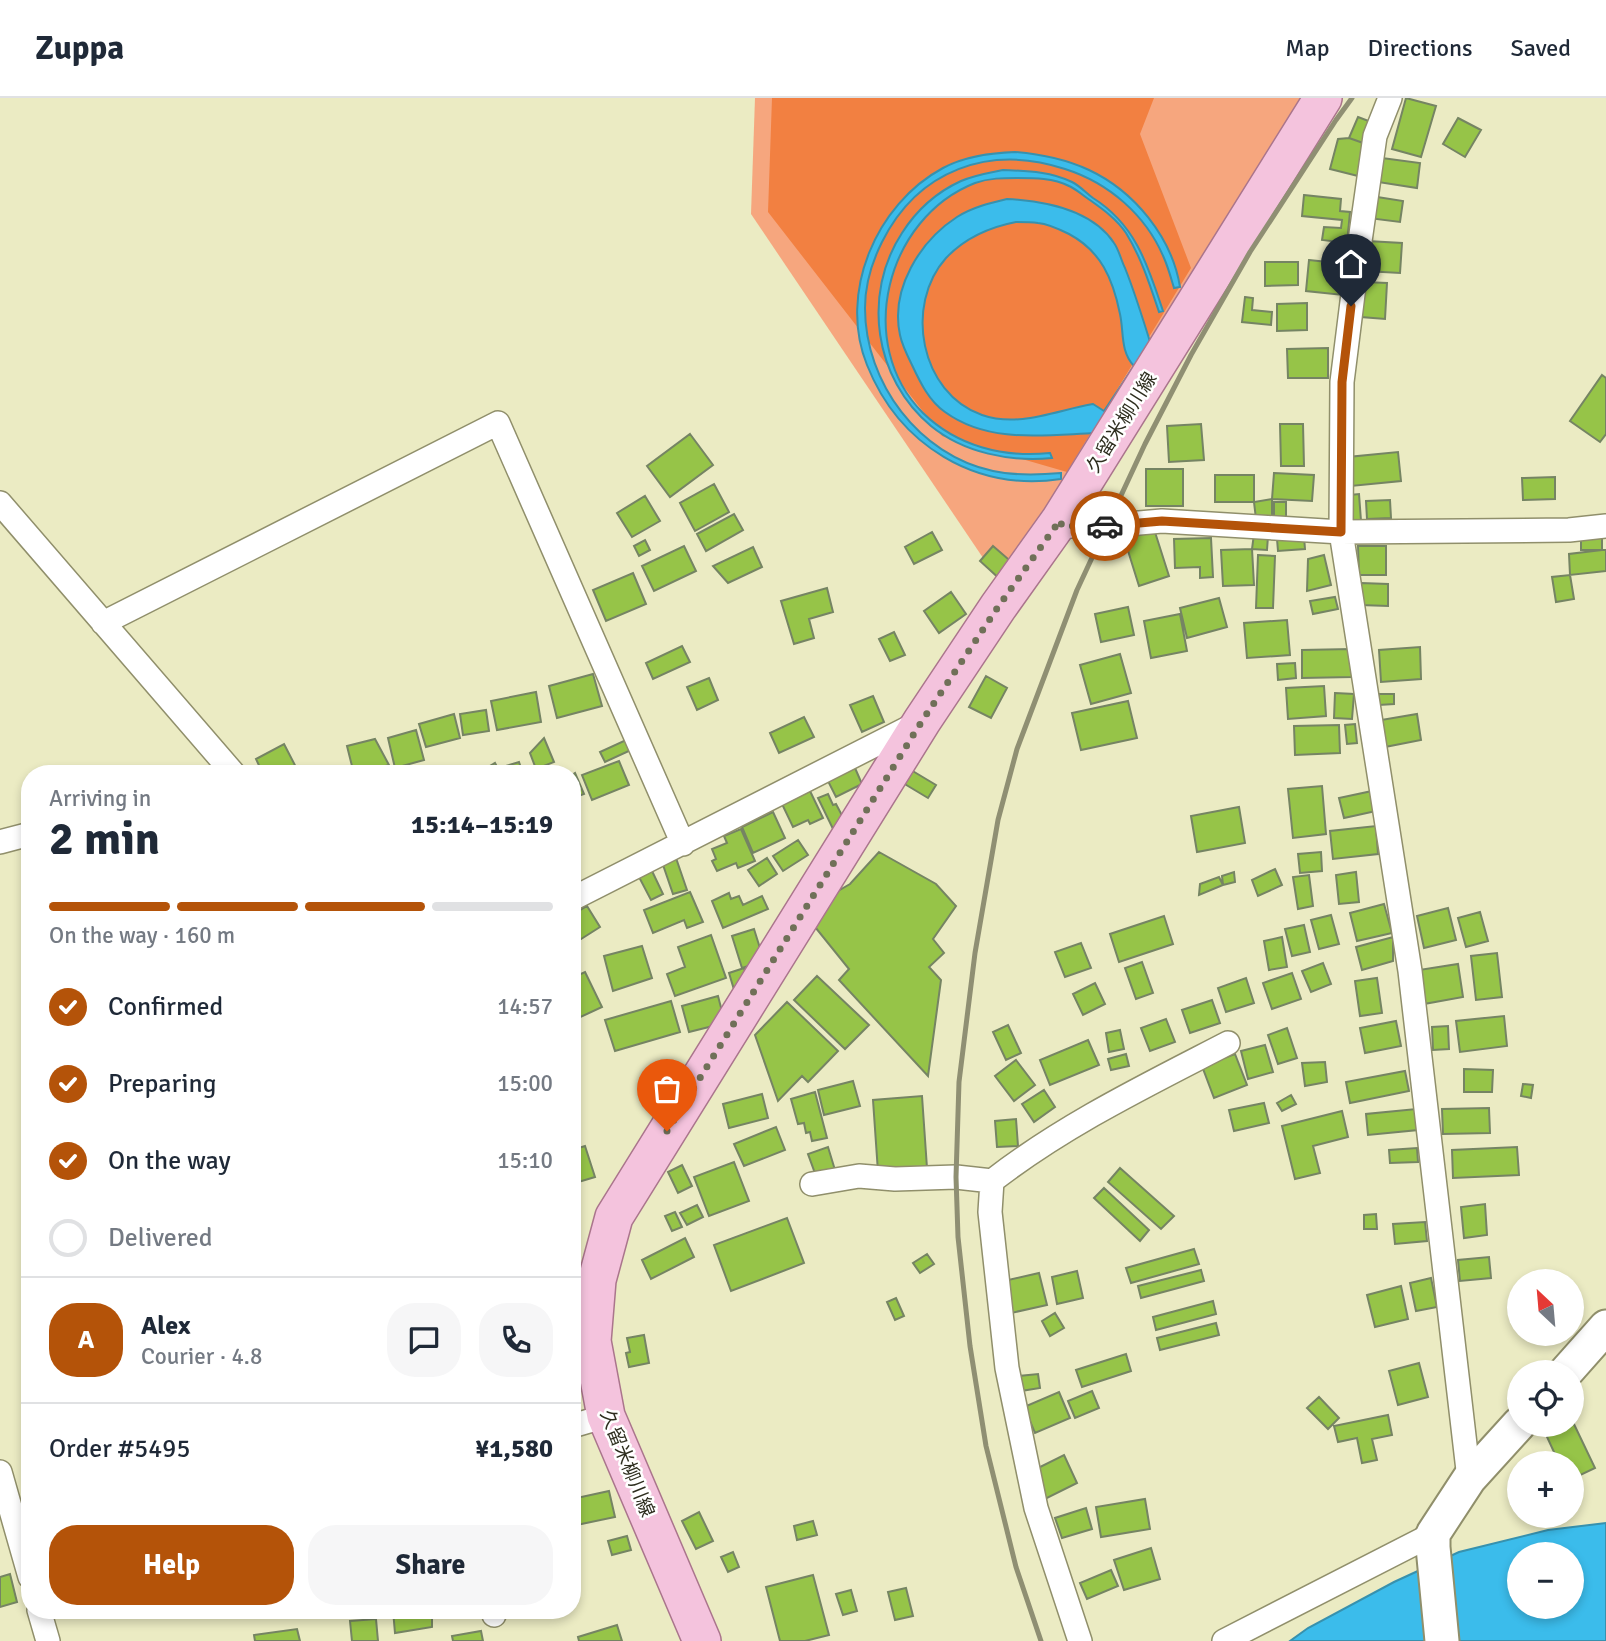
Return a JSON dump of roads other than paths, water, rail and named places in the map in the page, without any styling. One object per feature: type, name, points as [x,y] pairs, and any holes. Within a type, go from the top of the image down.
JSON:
[{"type":"main road","name":"久留米柳川線","points":[[702,1641],[589,1421],[592,1341],[583,1311],[597,1280],[614,1217],[922,721],[1060,520],[1323,98]]},
{"type":"main road","points":[[1577,1360],[1606,1327]]},
{"type":"main road","points":[[1442,1641],[1433,1541],[1469,1479],[1507,1437]]},
{"type":"street","points":[[1390,98],[1375,136],[1342,382],[1341,532],[1410,971],[1469,1479]]},
{"type":"street","points":[[103,624],[498,423],[682,844]]},
{"type":"street","points":[[0,503],[226,765]]},
{"type":"street","points":[[1060,520],[1062,526],[1105,526],[1162,521],[1341,532],[1569,530],[1606,526]]},
{"type":"street","points":[[581,894],[922,721]]},
{"type":"street","points":[[0,842],[21,836]]},
{"type":"street","points":[[812,1184],[859,1176],[895,1179],[956,1177],[992,1181],[1013,1164],[1111,1104],[1228,1043]]},
{"type":"street","points":[[992,1181],[990,1212],[1007,1368],[1035,1508],[1080,1641]]},
{"type":"street","points":[[0,1472],[21,1546]]},
{"type":"street","points":[[1224,1641],[1433,1541]]},
{"type":"street","points":[[42,1619],[48,1641]]},
{"type":"water","points":[[1015,152],[1071,163],[1106,179],[1121,190],[1160,234],[1176,268],[1180,287],[1174,288],[1164,258],[1147,228],[1111,192],[1081,175],[1037,162],[983,162],[959,169],[936,181],[915,197],[897,217],[882,242],[870,274],[865,308],[867,336],[886,388],[901,412],[920,432],[942,449],[966,462],[993,471],[1027,475],[1061,473],[1061,479],[1029,481],[999,478],[970,470],[944,457],[920,440],[899,418],[881,393],[867,365],[859,337],[857,309],[869,253],[882,227],[899,204],[919,184],[951,164],[978,156]]},
{"type":"water","points":[[1003,170],[1038,172],[1064,178],[1078,185],[1108,209],[1130,234],[1138,248],[1163,311],[1159,312],[1141,261],[1126,233],[1103,210],[1074,189],[1057,181],[1030,178],[991,179],[975,183],[944,200],[920,224],[901,253],[890,285],[886,319],[890,353],[902,385],[923,413],[951,434],[998,451],[1015,454],[1050,453],[1052,458],[988,454],[958,443],[931,426],[912,407],[897,385],[886,360],[880,335],[882,282],[889,257],[902,233],[920,210],[952,185],[971,177]]},
{"type":"water","points":[[1007,199],[1066,209],[1093,222],[1114,243],[1136,296],[1151,345],[1095,433],[1018,435],[980,429],[962,422],[939,408],[930,397],[905,350],[900,335],[899,301],[911,268],[920,253],[931,239],[957,217],[975,208]],"holes":[[[1019,222],[1046,224],[1080,241],[1104,267],[1114,289],[1124,348],[1134,366],[1104,411],[1093,404],[1038,417],[996,419],[961,404],[944,388],[932,368],[925,346],[923,323],[925,299],[933,277],[946,258],[970,239],[997,227]]]},
{"type":"water","points":[[1606,1523],[1606,1641],[1290,1641],[1308,1628],[1394,1582],[1459,1552],[1548,1530],[1584,1528],[1584,1526]]},
{"type":"railway","points":[[1041,1641],[1016,1567],[986,1446],[970,1346],[958,1237],[956,1177],[959,1082],[975,953],[998,820],[1017,749],[1077,590],[1145,444],[1191,355],[1250,252],[1352,98]]}]
